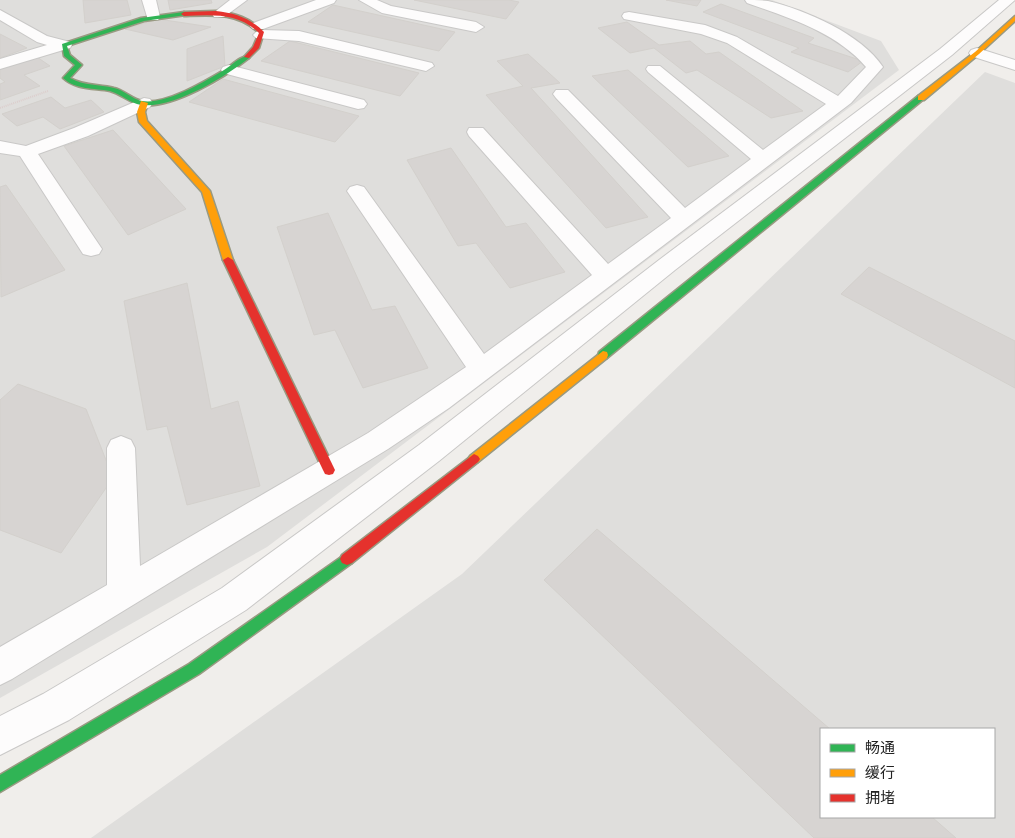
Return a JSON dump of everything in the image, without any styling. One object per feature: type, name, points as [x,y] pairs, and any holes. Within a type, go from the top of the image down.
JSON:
[{"type":"street","points":[[149,0],[153,17]]},
{"type":"street","points":[[219,14],[240,0]]},
{"type":"street","points":[[256,27],[309,0]]},
{"type":"street","points":[[256,27],[330,0]]},
{"type":"street","points":[[366,0],[387,10],[476,27]]},
{"type":"street","points":[[0,667],[329,470],[432,406],[838,104],[867,78],[875,67],[866,54],[821,28],[752,0]]},
{"type":"street","points":[[0,736],[56,707],[234,599],[429,453],[667,265],[946,52],[1008,0]]},
{"type":"street","points":[[0,14],[42,39],[64,45]]},
{"type":"street","points":[[0,64],[153,17],[219,14],[256,27],[426,66]]},
{"type":"street","points":[[629,16],[705,30],[732,40],[838,104]]},
{"type":"street","points":[[0,784],[194,669],[374,540],[977,53],[1015,18]]},
{"type":"street","points":[[0,147],[27,152],[81,132],[144,104],[183,92],[228,70],[251,54],[258,45],[256,27]]},
{"type":"street","points":[[64,45],[67,56],[78,65],[66,78],[85,88],[108,89],[122,93],[134,101],[144,104]]},
{"type":"street","points":[[977,53],[1015,65]]},
{"type":"street","points":[[654,69],[762,160]]},
{"type":"street","points":[[228,70],[358,104]]},
{"type":"street","points":[[562,94],[684,219]]},
{"type":"street","points":[[144,104],[140,112],[143,122],[206,191],[226,257],[329,470]]},
{"type":"street","points":[[476,132],[606,276]]},
{"type":"street","points":[[27,152],[91,249]]},
{"type":"street","points":[[357,191],[481,369]]},
{"type":"street","points":[[121,448],[124,593]]},
{"type":"path","points":[[0,108],[72,82]]},
{"type":"shaded area","points":[[0,0],[772,0],[881,41],[899,70],[267,547],[0,698]]},
{"type":"shaded area","points":[[985,72],[1015,83],[1015,838],[91,838],[462,574]]},
{"type":"building","points":[[83,0],[127,0],[131,15],[85,23]]},
{"type":"building","points":[[168,0],[211,0],[212,3],[170,10]]},
{"type":"building","points":[[414,0],[509,0],[519,2],[506,19]]},
{"type":"building","points":[[666,0],[701,0],[697,6]]},
{"type":"building","points":[[721,4],[814,38],[808,43],[863,61],[848,72],[791,52],[799,48],[703,12]]},
{"type":"building","points":[[333,5],[455,32],[439,51],[308,22]]},
{"type":"building","points":[[158,19],[211,27],[173,40],[125,29]]},
{"type":"building","points":[[627,22],[659,45],[690,41],[706,54],[719,52],[803,111],[771,118],[697,70],[686,73],[654,48],[630,53],[598,28]]},
{"type":"building","points":[[0,34],[27,48],[0,58]]},
{"type":"building","points":[[223,36],[225,66],[187,81],[187,49]]},
{"type":"building","points":[[290,41],[419,73],[400,96],[261,61]]},
{"type":"building","points":[[528,54],[560,83],[531,88],[648,217],[606,228],[486,95],[523,86],[497,61]]},
{"type":"building","points":[[37,57],[50,66],[24,75],[40,86],[0,100],[0,84],[5,82],[0,78],[0,69]]},
{"type":"building","points":[[628,70],[729,156],[688,167],[592,76]]},
{"type":"building","points":[[223,79],[359,116],[335,142],[189,102]]},
{"type":"building","points":[[51,97],[65,108],[91,100],[104,112],[60,129],[43,117],[17,126],[2,114]]},
{"type":"building","points":[[113,130],[186,209],[128,235],[64,146]]},
{"type":"building","points":[[451,148],[506,227],[526,223],[565,272],[510,288],[476,243],[458,246],[407,160]]},
{"type":"building","points":[[6,185],[65,270],[1,297],[0,187]]},
{"type":"building","points":[[328,213],[372,310],[395,306],[428,368],[363,388],[335,330],[314,335],[277,227]]},
{"type":"building","points":[[869,267],[1015,341],[1015,388],[841,294]]},
{"type":"building","points":[[187,283],[211,409],[238,401],[260,486],[187,505],[167,426],[147,430],[124,301]]},
{"type":"building","points":[[18,384],[86,409],[113,478],[61,553],[0,530],[0,400]]},
{"type":"building","points":[[597,529],[829,728],[820,728],[820,818],[933,818],[956,838],[814,838],[544,580]]},
{"type":"traffic: fast","points":[[184,14],[143,19],[64,45],[67,56],[79,65],[66,78],[83,86],[114,90],[138,102],[153,103],[182,95],[197,88],[226,72],[247,57]]},
{"type":"traffic: fast","points":[[603,355],[921,98]]},
{"type":"traffic: fast","points":[[0,784],[194,669],[347,559]]},
{"type":"traffic: slow","points":[[921,98],[977,53],[1015,18]]},
{"type":"traffic: slow","points":[[144,103],[141,112],[143,122],[206,191],[228,260]]},
{"type":"traffic: slow","points":[[474,459],[603,355]]},
{"type":"traffic: jam","points":[[184,14],[226,14],[236,16],[254,25],[262,33],[256,48],[247,57]]},
{"type":"traffic: jam","points":[[228,260],[329,470]]},
{"type":"traffic: jam","points":[[347,559],[474,459]]}]
